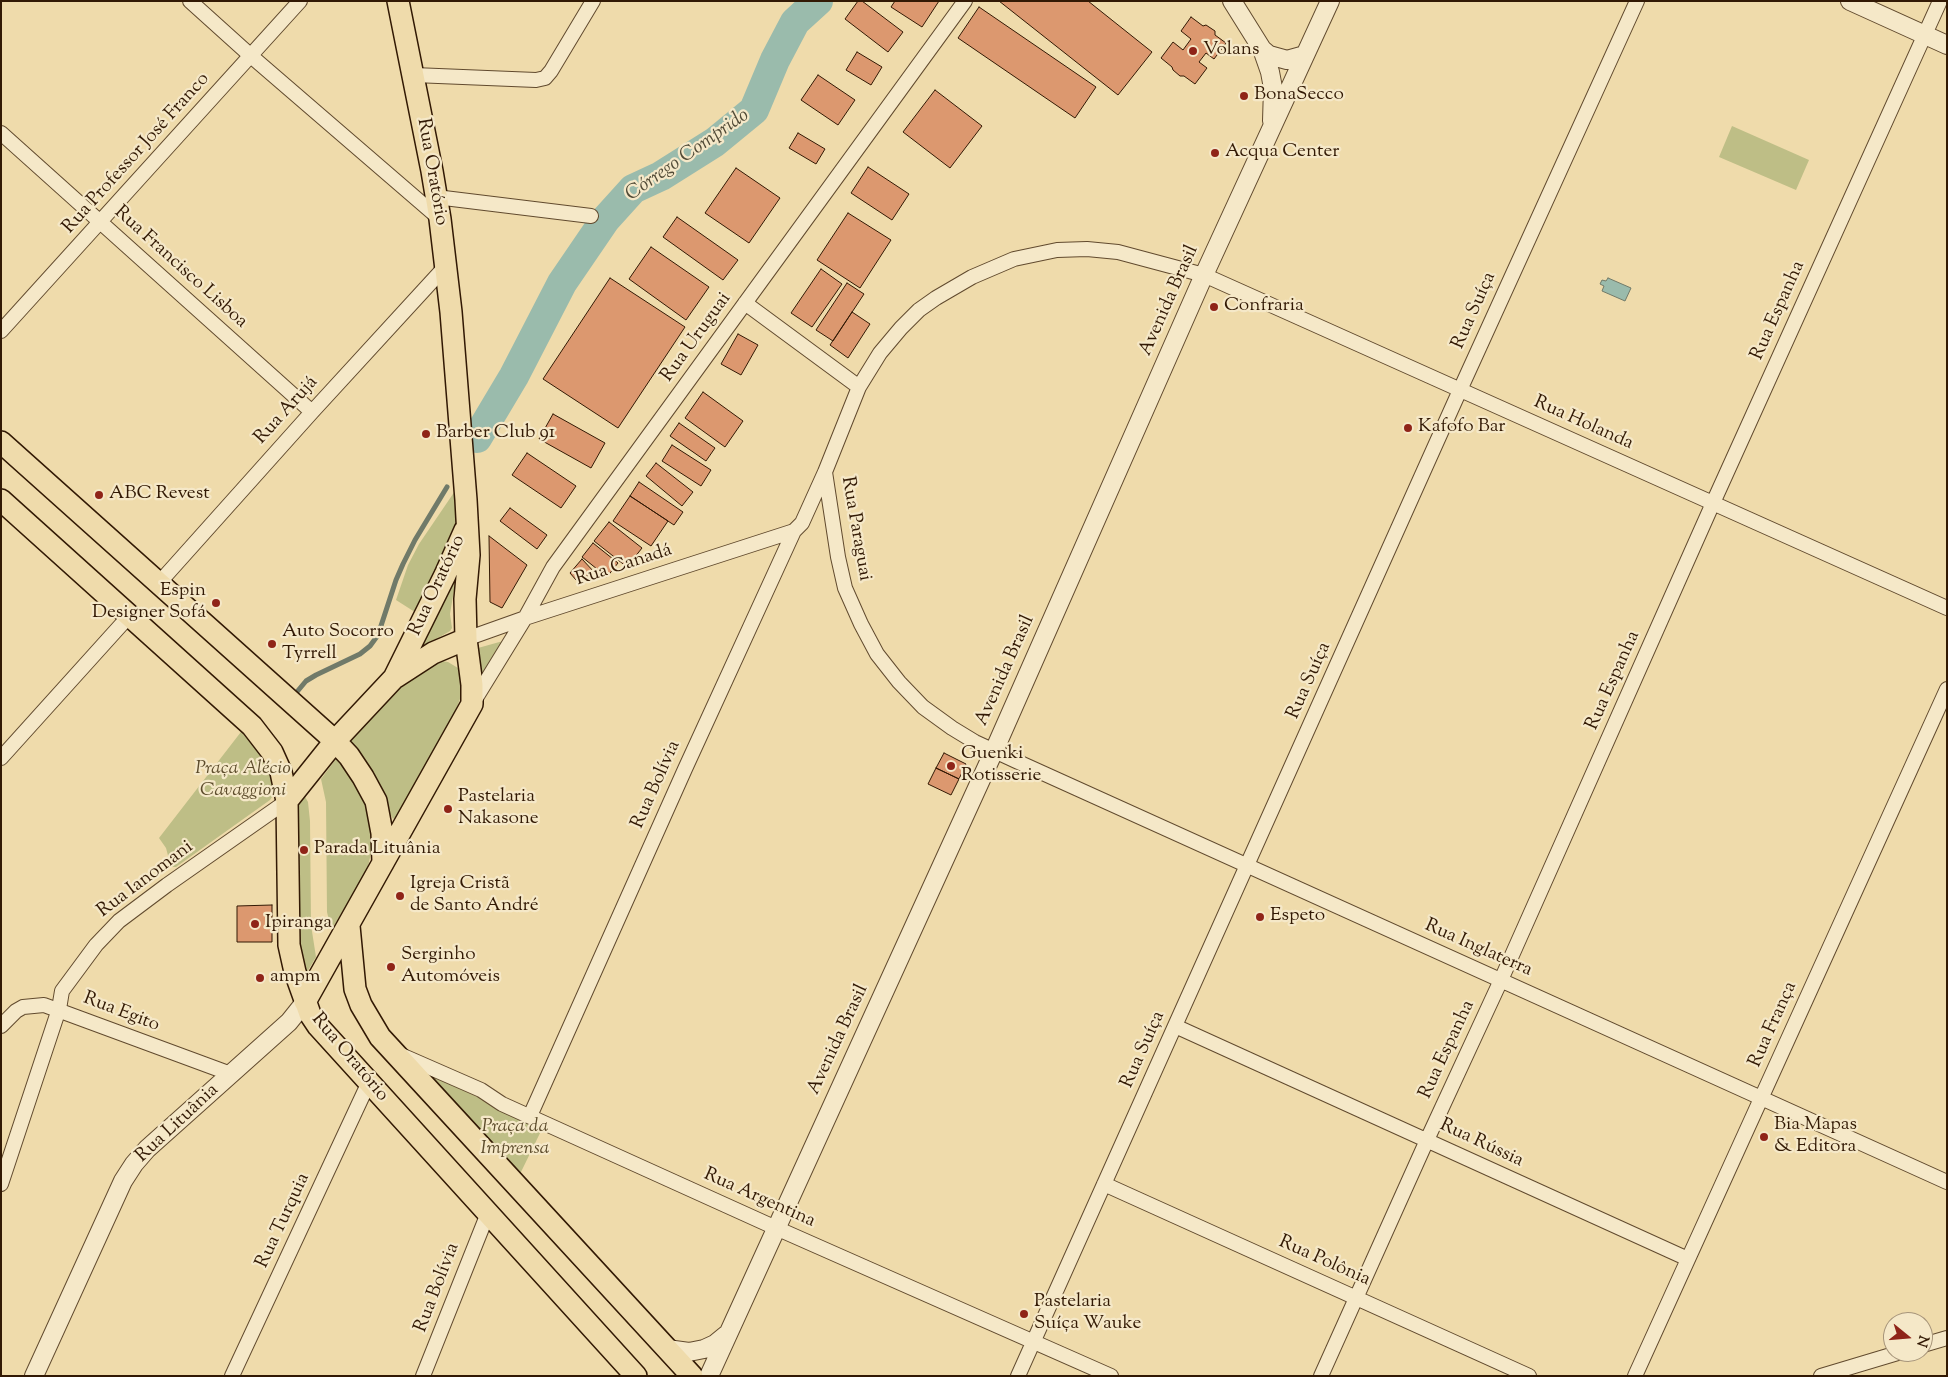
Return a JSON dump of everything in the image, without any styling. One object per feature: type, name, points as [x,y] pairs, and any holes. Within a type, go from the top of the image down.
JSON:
[{"type":"main road","name":"Rua Oratório","points":[[398,1],[414,75],[440,219],[461,430],[469,555],[464,599],[472,704]]},
{"type":"main road","points":[[1,442],[335,741],[349,756],[364,777],[376,801],[382,833],[384,863]]},
{"type":"main road","points":[[1,500],[252,726],[272,752],[281,772],[287,801]]},
{"type":"main road","name":"Rua Oratório","points":[[467,525],[446,575],[394,678],[335,741],[287,801],[289,945],[305,1002],[318,1026],[636,1376]]},
{"type":"main road","points":[[394,678],[433,653],[466,639]]},
{"type":"main road","points":[[433,653],[469,665]]},
{"type":"main road","points":[[349,926],[472,704]]},
{"type":"main road","name":"Rua Oratório","points":[[349,926],[352,972],[361,1005],[380,1037],[692,1376]]},
{"type":"main road","name":"Rua Lituânia","points":[[305,1002],[349,926]]},
{"type":"street","points":[[190,1],[250,56],[440,219]]},
{"type":"street","name":"Rua Professor José Franco","points":[[1,332],[300,1]]},
{"type":"street","points":[[414,75],[536,80],[545,78],[593,1]]},
{"type":"street","name":"Rua Uruguai","points":[[472,704],[525,618],[553,567],[965,1]]},
{"type":"street","points":[[1232,1],[1262,49],[1270,72],[1274,108],[1271,132]]},
{"type":"street","name":"Avenida Brasil","points":[[709,1376],[726,1335],[994,751],[1204,275],[1330,1]]},
{"type":"street","name":"Rua Suíça","points":[[1018,1376],[1460,390],[1637,1]]},
{"type":"street","points":[[1850,1],[1947,45]]},
{"type":"street","name":"Rua Espanha","points":[[1321,1376],[1501,980],[1713,503],[1940,1]]},
{"type":"street","points":[[1262,49],[1269,55],[1287,60],[1306,55]]},
{"type":"street","name":"Rua Francisco Lisboa","points":[[1,133],[312,412]]},
{"type":"street","points":[[436,197],[591,216]]},
{"type":"street","name":"Rua Paraguai","points":[[994,751],[952,728],[923,706],[899,682],[878,654],[861,624],[846,588],[838,557],[825,472],[859,387],[880,353],[919,310],[972,277],[1014,259],[1057,250],[1087,249],[1118,252],[1204,275]]},
{"type":"street","name":"Rua Arujá","points":[[159,583],[445,267]]},
{"type":"street","name":"Rua Holanda","points":[[1204,275],[1947,608]]},
{"type":"street","points":[[745,303],[859,387]]},
{"type":"street","name":"Rua Bolívia","points":[[530,1116],[684,769],[794,531],[802,523],[825,472]]},
{"type":"street","name":"Rua Canadá","points":[[466,639],[794,531]]},
{"type":"street","points":[[1,758],[130,615]]},
{"type":"street","name":"Rua França","points":[[1635,1376],[1947,689]]},
{"type":"street","name":"Rua Inglaterra","points":[[994,751],[1947,1182]]},
{"type":"street","name":"Rua Ianomani","points":[[1,1184],[59,1009],[62,991],[107,932],[167,885],[287,801]]},
{"type":"street","name":"Rua Lituânia","points":[[34,1376],[123,1181],[147,1149],[288,1022],[305,1002]]},
{"type":"street","name":"Rua Egito","points":[[1,1026],[9,1017],[23,1007],[37,1004],[59,1009],[231,1074]]},
{"type":"street","name":"Rua Rússia","points":[[1175,1026],[1688,1259]]},
{"type":"street","name":"Rua Argentina","points":[[395,1052],[481,1090],[502,1104],[776,1228],[1111,1376]]},
{"type":"street","name":"Rua Turquia","points":[[232,1376],[369,1082]]},
{"type":"street","name":"Rua Polônia","points":[[1104,1184],[1529,1376]]},
{"type":"street","name":"Rua Bolívia","points":[[424,1376],[488,1213]]},
{"type":"street","points":[[666,1349],[689,1352],[715,1344],[726,1335]]},
{"type":"street","points":[[1933,1342],[1947,1338]]},
{"type":"street","points":[[1820,1376],[1883,1357]]},
{"type":"green space","points":[[1732,126],[1809,160],[1796,190],[1719,157]]},
{"type":"green space","points":[[457,488],[457,518],[455,527],[418,614],[396,600],[408,565],[419,544]]},
{"type":"green space","points":[[452,581],[455,584],[450,614],[452,628],[419,649]]},
{"type":"green space","points":[[503,641],[483,676],[480,674],[478,648]]},
{"type":"green space","points":[[434,660],[448,662],[458,668],[461,675],[462,691],[460,699],[453,718],[400,814],[393,819],[347,741],[396,686]]},
{"type":"green space","name":"Praça Alécio Cavaggioni","points":[[244,728],[266,755],[276,791],[270,800],[176,867],[171,867],[166,848],[159,838]]},
{"type":"green space","points":[[340,758],[366,791],[373,844],[367,871],[333,927],[330,925],[327,912],[326,802],[321,779],[336,759]]},
{"type":"green space","points":[[304,795],[308,802],[310,821],[311,925],[316,957],[306,974],[299,962],[296,810],[299,799]]},
{"type":"green space","name":"Praça da Imprensa","points":[[428,1074],[542,1129],[520,1174]]},
{"type":"shaded area","points":[[1608,278],[1631,288],[1625,301],[1602,291],[1604,286],[1600,284],[1602,280],[1606,281]]},
{"type":"building","points":[[858,1],[862,1],[903,32],[888,52],[845,19]]},
{"type":"building","points":[[895,1],[939,1],[922,27],[891,7]]},
{"type":"building","points":[[999,1],[1088,1],[1152,52],[1118,95]]},
{"type":"building","points":[[979,7],[1096,87],[1075,118],[958,38]]},
{"type":"building","name":"Volans","points":[[1191,17],[1203,26],[1206,25],[1215,31],[1215,35],[1226,43],[1214,59],[1206,53],[1199,62],[1207,68],[1195,84],[1184,76],[1180,76],[1161,58],[1173,42],[1183,50],[1191,39],[1181,31]]},
{"type":"building","points":[[857,52],[882,67],[871,85],[846,70]]},
{"type":"building","points":[[818,75],[855,100],[838,125],[801,100]]},
{"type":"building","points":[[935,90],[982,126],[950,168],[903,132]]},
{"type":"building","points":[[798,133],[825,149],[816,164],[789,148]]},
{"type":"building","points":[[868,167],[909,194],[892,220],[851,193]]},
{"type":"building","points":[[736,168],[780,198],[749,243],[705,213]]},
{"type":"building","points":[[848,213],[891,240],[860,288],[817,260]]},
{"type":"building","points":[[677,217],[738,260],[723,280],[663,237]]},
{"type":"building","points":[[651,247],[709,287],[686,320],[629,279]]},
{"type":"building","points":[[821,269],[842,284],[812,327],[791,313]]},
{"type":"building","points":[[610,278],[685,327],[618,428],[543,379]]},
{"type":"building","points":[[847,283],[864,294],[833,341],[816,330]]},
{"type":"building","points":[[852,312],[870,324],[848,358],[830,345]]},
{"type":"building","points":[[738,334],[758,345],[741,375],[721,364]]},
{"type":"building","points":[[703,392],[743,421],[725,447],[685,418]]},
{"type":"building","points":[[553,414],[605,443],[591,468],[539,439]]},
{"type":"building","points":[[679,423],[715,448],[706,461],[670,436]]},
{"type":"building","points":[[672,445],[711,470],[701,486],[662,461]]},
{"type":"building","points":[[527,453],[576,486],[561,508],[512,475]]},
{"type":"building","points":[[656,463],[693,492],[682,506],[646,476]]},
{"type":"building","points":[[639,482],[683,512],[674,525],[630,496]]},
{"type":"building","points":[[630,496],[668,521],[651,546],[613,521]]},
{"type":"building","points":[[510,508],[547,535],[537,549],[500,521]]},
{"type":"building","points":[[609,522],[642,548],[627,567],[594,541]]},
{"type":"building","points":[[489,536],[527,565],[502,608],[490,602]]},
{"type":"building","points":[[593,543],[618,563],[607,577],[582,557]]},
{"type":"building","points":[[582,559],[595,573],[576,580],[570,573]]},
{"type":"building","name":"Guenki Rotisserie","points":[[944,753],[966,764],[959,779],[936,768]]},
{"type":"building","points":[[936,768],[959,779],[951,795],[928,784]]},
{"type":"building","name":"Ipiranga","points":[[272,905],[272,942],[237,942],[237,906]]},
{"type":"waterway","name":"Córrego Comprido","points":[[477,438],[514,376],[562,283],[605,220],[633,189],[661,176],[715,142],[754,110],[775,60],[795,22],[818,1]]},
{"type":"waterway","name":"Córrego Comprido","points":[[296,693],[306,681],[360,654],[370,646],[378,635],[403,564],[447,487]]},
{"type":"place","name":"Volans","points":[[1193,51]]},
{"type":"place","name":"BonaSecco","points":[[1244,96]]},
{"type":"place","name":"Acqua Center","points":[[1215,153]]},
{"type":"place","name":"Confraria","points":[[1214,307]]},
{"type":"place","name":"Kafofo Bar","points":[[1408,428]]},
{"type":"place","name":"Barber Club 91","points":[[426,434]]},
{"type":"place","name":"ABC Revest","points":[[99,495]]},
{"type":"place","name":"Espin Designer Sofá","points":[[216,603]]},
{"type":"place","name":"Auto Socorro Tyrrell","points":[[272,644]]},
{"type":"place","name":"Guenki Rotisserie","points":[[951,766]]},
{"type":"place","name":"Pastelaria Nakasone","points":[[448,809]]},
{"type":"place","name":"Parada Lituânia","points":[[304,850]]},
{"type":"place","name":"Igreja Cristã de Santo André","points":[[400,896]]},
{"type":"place","name":"Espeto","points":[[1260,917]]},
{"type":"place","name":"Ipiranga","points":[[255,924]]},
{"type":"place","name":"Serginho Automóveis","points":[[391,967]]},
{"type":"place","name":"ampm","points":[[260,978]]},
{"type":"place","name":"Bia Mapas & Editora","points":[[1764,1137]]},
{"type":"place","name":"Pastelaria Suíça Wauke","points":[[1024,1314]]}]
